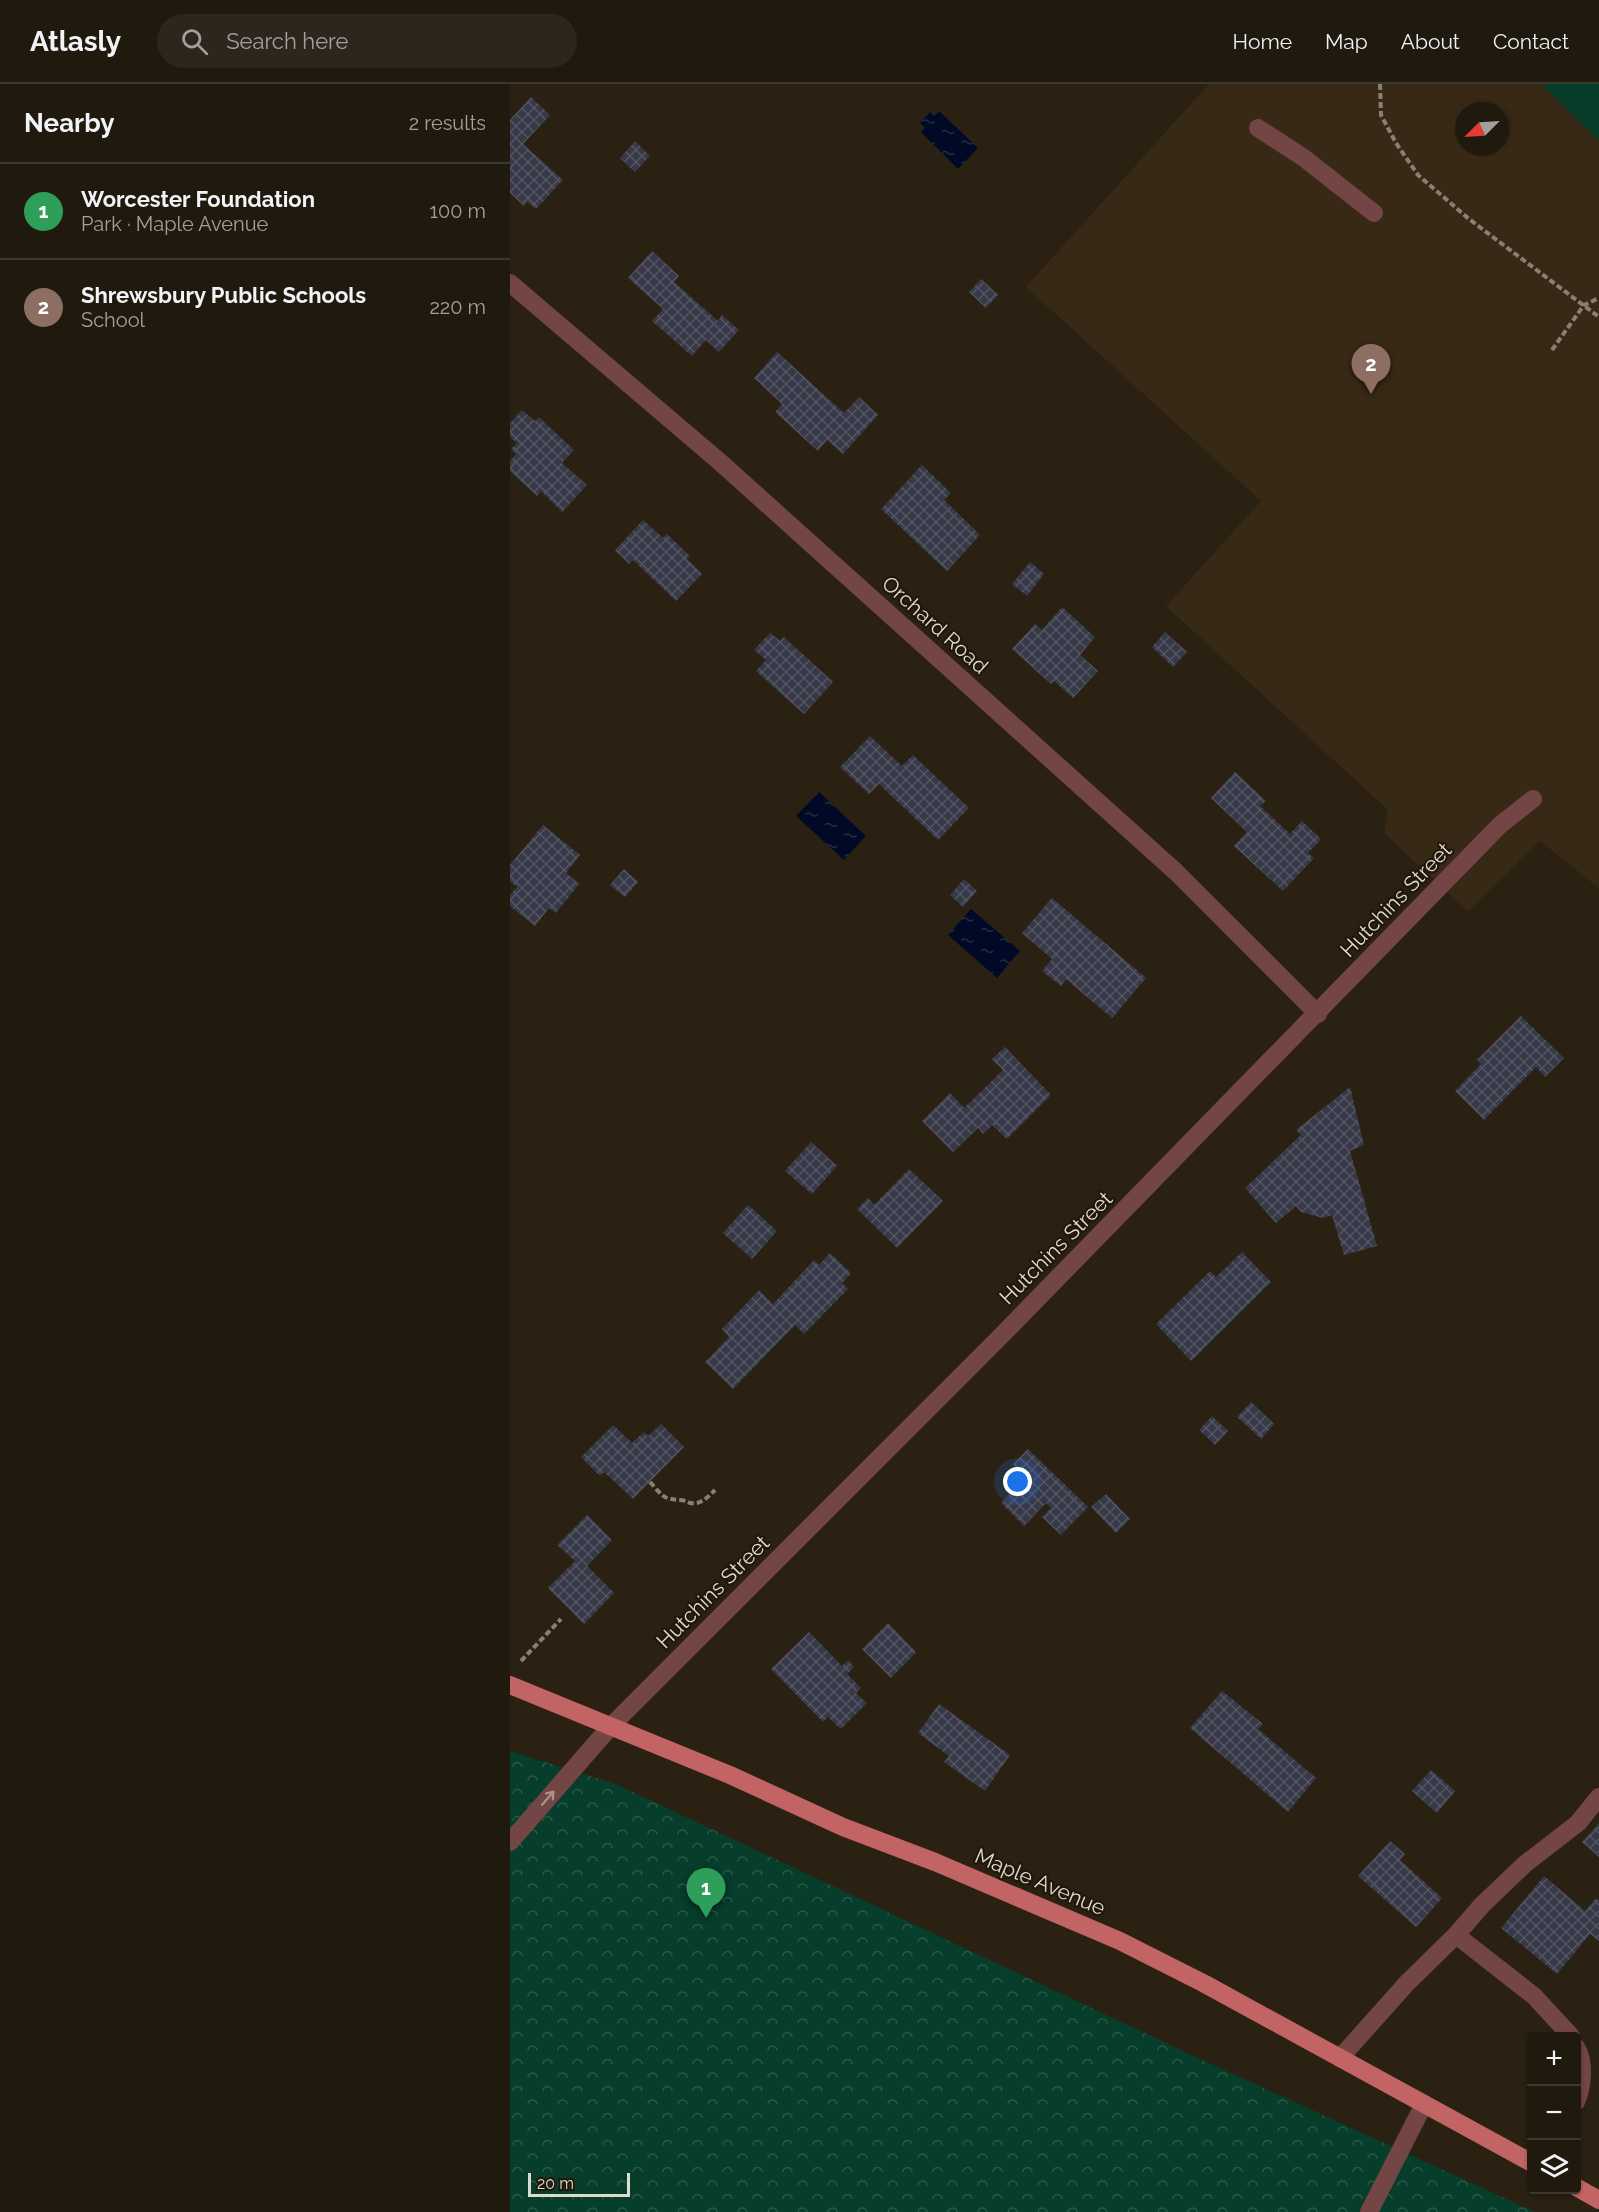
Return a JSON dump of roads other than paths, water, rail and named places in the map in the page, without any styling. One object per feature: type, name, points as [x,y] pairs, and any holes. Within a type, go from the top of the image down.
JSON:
[{"type":"main road","name":"Maple Avenue","points":[[510,1685],[730,1775],[843,1827],[935,1862],[1120,1941],[1205,1984],[1527,2160]]},
{"type":"main road","points":[[1581,2190],[1599,2200]]},
{"type":"street","points":[[1258,128],[1304,158],[1374,213]]},
{"type":"street","name":"Orchard Road","points":[[510,283],[720,462],[1168,864],[1318,1014]]},
{"type":"street","name":"Hutchins Street","points":[[510,1842],[610,1727],[1000,1337],[1318,1014],[1500,825],[1533,799]]},
{"type":"street","points":[[1340,2058],[1407,1983],[1456,1935],[1482,1905],[1525,1864],[1578,1823],[1599,1797]]},
{"type":"street","points":[[1456,1935],[1534,1996],[1568,2032]]},
{"type":"street","points":[[1369,2212],[1424,2104]]},
{"type":"water","points":[[939,111],[978,148],[958,169],[921,132],[925,128],[920,123],[930,112],[934,116]]},
{"type":"water","points":[[819,792],[866,836],[844,860],[796,816]]},
{"type":"water","points":[[971,909],[1020,951],[997,978],[948,935]]},
{"type":"place","name":"Shrewsbury Public Schools","points":[[1371,394]]},
{"type":"place","name":"Worcester Foundation","points":[[706,1918]]}]
